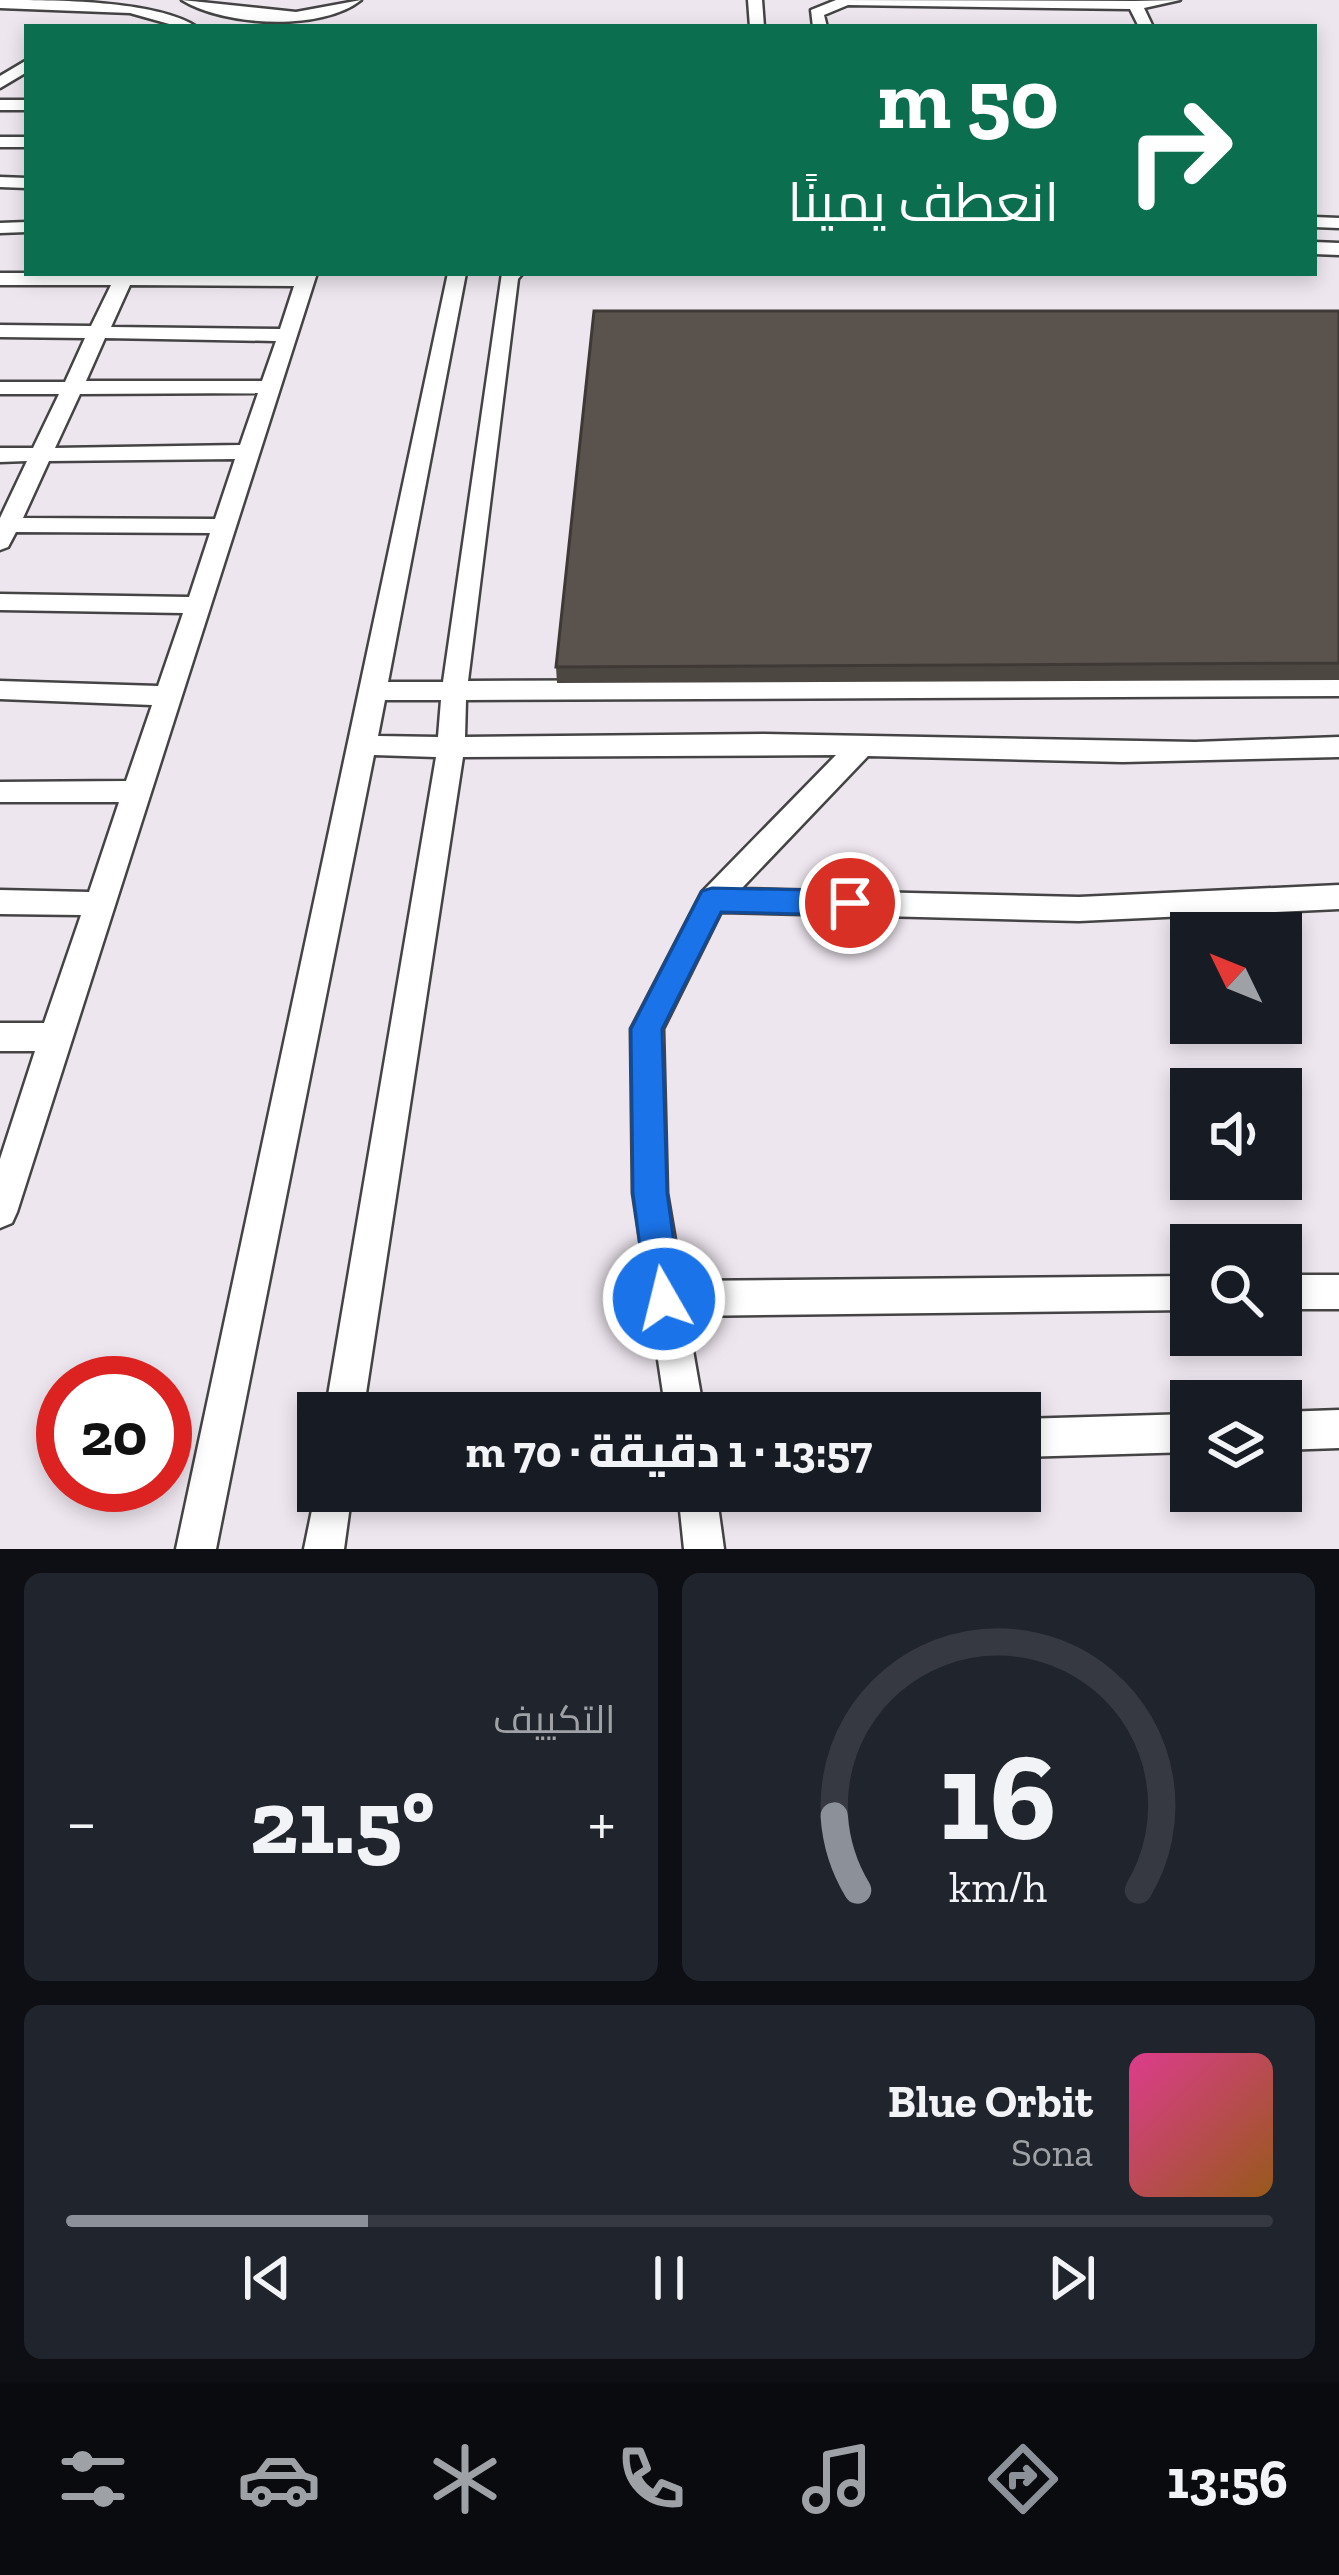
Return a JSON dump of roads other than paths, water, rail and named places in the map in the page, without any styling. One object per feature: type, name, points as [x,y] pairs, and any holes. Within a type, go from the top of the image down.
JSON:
[{"type":"lane","points":[[189,0],[279,21],[334,10],[354,0]]},
{"type":"lane","points":[[819,24],[816,13],[846,1],[1135,5],[1173,0]]},
{"type":"lane","points":[[0,4],[139,8],[171,13],[186,24]]},
{"type":"lane","points":[[1135,5],[1144,24]]},
{"type":"lane","points":[[0,17],[31,23]]},
{"type":"lane","points":[[125,276],[3,530],[225,526]]},
{"type":"lane","points":[[196,1549],[457,276]]},
{"type":"lane","points":[[347,1392],[452,749],[454,691],[510,276]]},
{"type":"lane","points":[[0,279],[307,277],[0,1212]]},
{"type":"lane","points":[[0,332],[288,335]]},
{"type":"lane","points":[[0,388],[271,386]]},
{"type":"lane","points":[[0,455],[250,452]]},
{"type":"lane","points":[[0,602],[199,604]]},
{"type":"lane","points":[[374,691],[1339,687]]},
{"type":"lane","points":[[0,690],[169,696]]},
{"type":"lane","points":[[362,745],[1249,752],[1339,747]]},
{"type":"lane","points":[[681,1392],[650,1193],[646,1029],[712,899],[861,746]]},
{"type":"lane","points":[[0,792],[137,791]]},
{"type":"lane","points":[[712,899],[1079,909],[1339,897]]},
{"type":"lane","points":[[0,902],[99,904]]},
{"type":"lane","points":[[0,1036],[56,1037]]},
{"type":"lane","points":[[1302,1292],[1339,1292]]},
{"type":"lane","points":[[664,1299],[1170,1293]]},
{"type":"lane","points":[[1302,1430],[1339,1429]]},
{"type":"lane","points":[[1041,1437],[1170,1434]]},
{"type":"lane","points":[[324,1549],[329,1512]]},
{"type":"lane","points":[[700,1512],[704,1549]]}]
